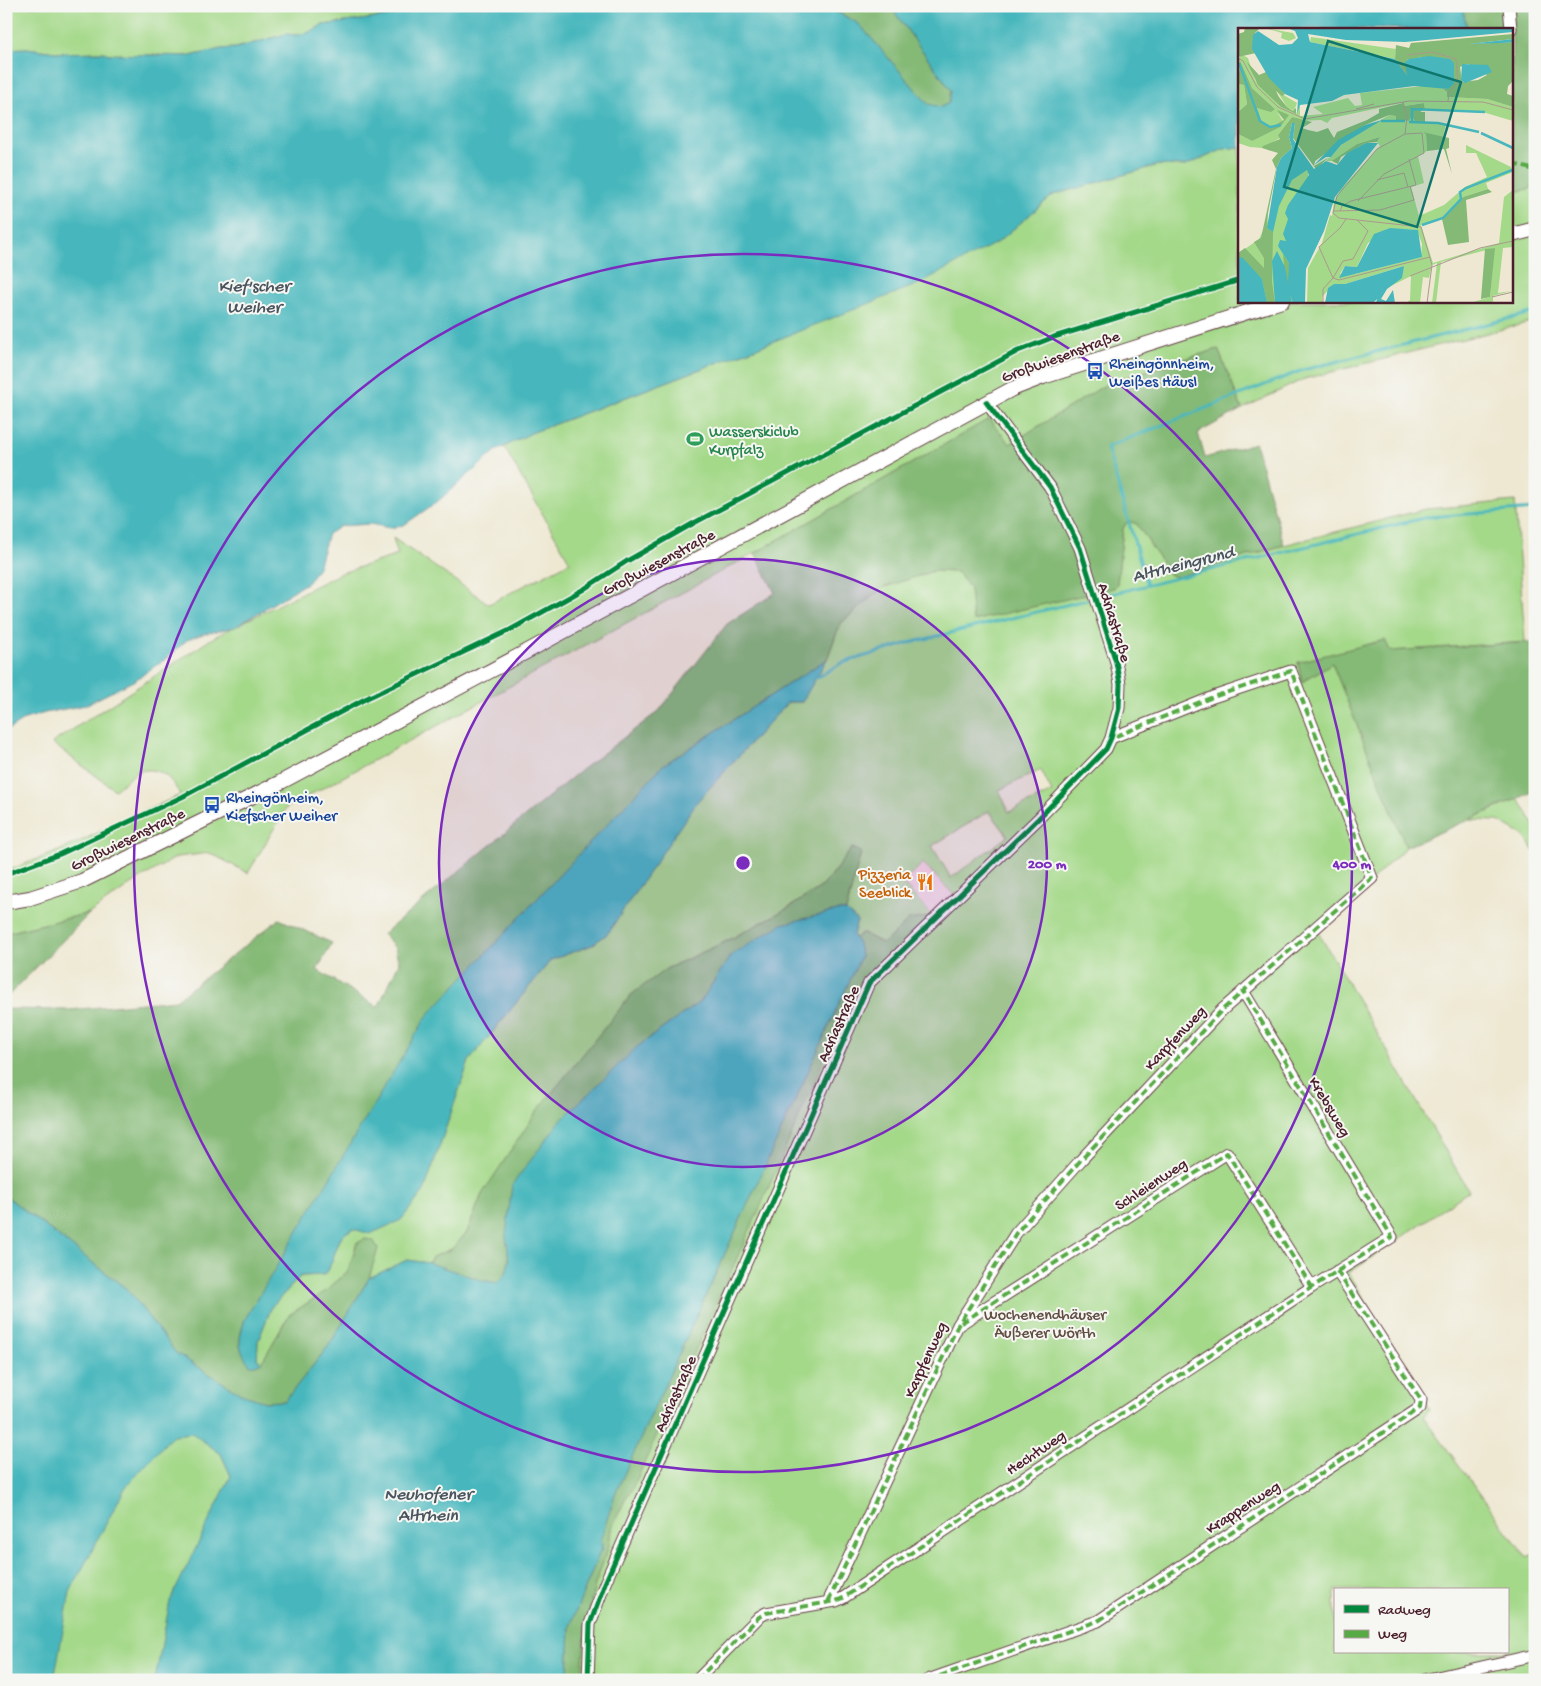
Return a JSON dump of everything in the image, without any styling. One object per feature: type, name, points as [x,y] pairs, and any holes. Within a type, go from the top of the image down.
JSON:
[{"type":"street","points":[[1509,6],[1511,28]]},
{"type":"street","points":[[1514,234],[1535,229]]},
{"type":"street","name":"Großwiesenstraße","points":[[6,902],[30,898],[82,881],[281,782],[560,634],[1012,389],[1043,377],[1279,302]]},
{"type":"street","name":"Adriastraße","points":[[588,1680],[590,1624],[605,1583],[868,983],[1038,819],[1106,749],[1111,738],[1119,708],[1120,684],[1116,662],[1080,548],[1050,488],[986,402]]},
{"type":"street","name":"Karpfenweg","points":[[828,1602],[958,1325],[1016,1233],[1222,1010],[1372,878],[1291,672],[1214,696],[1111,738]]},
{"type":"street","name":"Krebsweg","points":[[1243,992],[1392,1237]]},
{"type":"street","name":"Schleienweg","points":[[958,1325],[1227,1153],[1312,1287]]},
{"type":"street","name":"Hechtweg","points":[[696,1680],[759,1617],[766,1613],[836,1601],[843,1598],[1312,1287],[1392,1237]]},
{"type":"street","name":"Krappenweg","points":[[928,1680],[1098,1621],[1420,1408],[1421,1400],[1338,1271]]},
{"type":"street","points":[[1424,1680],[1535,1655]]},
{"type":"shaded area","points":[[923,863],[954,895],[933,916],[902,883]]},
{"type":"green space","points":[[6,6],[433,6],[420,7],[390,16],[323,25],[307,33],[286,34],[236,48],[221,49],[190,56],[109,54],[103,52],[62,53],[27,48],[6,49]]},
{"type":"green space","points":[[826,6],[890,6],[951,90],[949,103],[941,107],[928,105],[859,24]]},
{"type":"green space","points":[[1462,6],[1535,6],[1535,187],[1514,192],[1514,28],[1467,28]]},
{"type":"green space","points":[[1238,147],[1238,302],[1514,302],[1514,192],[1535,187],[1535,321],[1304,379],[1242,409],[1218,349],[1110,382],[1010,444],[989,419],[755,553],[286,808],[248,873],[210,853],[177,857],[136,881],[90,913],[6,933],[6,871],[59,851],[180,795],[165,775],[154,770],[137,772],[115,790],[52,743],[216,636],[341,573],[398,555],[393,538],[489,604],[570,562],[504,447],[531,433],[759,347],[998,242],[1053,195],[1158,165],[1185,166],[1224,149]]},
{"type":"green space","points":[[1218,349],[1242,409],[1198,433],[1205,458],[1255,443],[1284,545],[1177,577],[1170,575],[1137,524],[1128,521],[1123,528],[1117,584],[1114,588],[973,621],[970,588],[957,572],[933,571],[882,588],[840,624],[827,659],[662,766],[245,1319],[240,1345],[244,1354],[255,1365],[262,1362],[289,1315],[326,1291],[348,1271],[357,1243],[365,1239],[373,1240],[378,1248],[369,1278],[330,1344],[285,1401],[265,1402],[240,1394],[176,1353],[128,1290],[6,1196],[6,1009],[69,1010],[176,1000],[279,919],[332,943],[317,970],[378,1007],[399,963],[395,948],[383,934],[581,770],[659,711],[727,624],[775,593],[755,553],[989,419],[1010,444],[1110,382]]},
{"type":"green space","name":"Wochenendhäuser Äußerer Wörth","points":[[1515,501],[1525,642],[1390,651],[1385,640],[1298,663],[1302,682],[1332,663],[1406,847],[1318,932],[1469,1191],[1349,1273],[1430,1409],[1423,1416],[1527,1558],[1535,1553],[1535,1680],[582,1680],[584,1628],[595,1585],[609,1545],[611,1529],[632,1489],[851,997],[879,964],[932,916],[909,920],[883,944],[862,933],[855,938],[853,935],[857,921],[846,911],[861,852],[853,848],[824,885],[790,907],[727,941],[666,969],[482,1194],[467,1232],[452,1249],[432,1257],[429,1263],[407,1260],[369,1278],[377,1248],[357,1242],[348,1271],[326,1291],[289,1315],[262,1362],[257,1360],[258,1341],[272,1306],[301,1276],[323,1275],[328,1271],[337,1246],[344,1234],[354,1229],[370,1233],[424,1190],[469,1061],[551,960],[592,945],[607,934],[696,802],[788,702],[802,702],[827,659],[840,624],[882,588],[933,571],[957,572],[970,588],[973,621],[1117,584],[1123,528],[1128,521],[1137,524],[1170,575],[1177,577],[1284,545],[1426,509]],"holes":[[[1041,770],[1052,792],[1009,812],[999,790]],[[989,811],[1008,836],[951,878],[932,846]],[[923,863],[954,895],[932,915],[902,883]]]},
{"type":"green space","points":[[1385,640],[1390,651],[1535,642],[1535,791],[1406,847],[1332,663],[1302,682],[1298,662]]},
{"type":"green space","points":[[1519,799],[1535,826],[1535,853],[1524,836],[1498,821],[1468,820]]},
{"type":"green space","points":[[852,848],[861,852],[846,911],[837,911],[731,955],[701,1001],[637,1047],[506,1235],[509,1261],[506,1274],[497,1283],[481,1280],[429,1263],[432,1257],[452,1249],[467,1232],[482,1194],[537,1111],[631,995],[666,969],[727,941],[790,907],[824,885]]},
{"type":"green space","points":[[90,913],[6,998],[6,933]]},
{"type":"green space","points":[[933,916],[879,964],[851,997],[758,1212],[632,1490],[627,1496],[611,1529],[609,1545],[595,1585],[585,1628],[582,1680],[568,1680],[570,1626],[602,1547],[601,1538],[615,1494],[861,956],[855,938],[862,933],[883,944],[909,920]]},
{"type":"green space","points":[[133,1384],[221,1454],[231,1476],[208,1524],[232,1680],[10,1680]]},
{"type":"water","name":"Kief'scher Weiher","points":[[826,6],[859,24],[928,104],[941,107],[949,103],[951,90],[890,6],[1462,6],[1467,28],[1238,28],[1238,147],[1224,149],[1185,166],[1158,165],[1053,195],[998,242],[916,285],[759,347],[531,433],[496,451],[437,502],[404,525],[390,528],[370,524],[341,526],[328,534],[318,567],[308,582],[235,627],[203,634],[187,640],[167,658],[135,680],[85,705],[25,719],[6,731],[6,49],[27,48],[62,53],[103,52],[109,54],[190,56],[221,49],[236,48],[286,34],[307,33],[323,25],[390,16],[420,7]]},
{"type":"water","points":[[827,659],[802,702],[788,702],[696,803],[607,934],[592,945],[551,960],[469,1061],[424,1191],[401,1220],[370,1234],[354,1229],[341,1237],[328,1271],[323,1275],[301,1276],[272,1306],[258,1341],[257,1359],[262,1362],[250,1365],[242,1353],[240,1343],[245,1319],[427,1016],[662,766]]},
{"type":"water","name":"Neuhofener Altrhein","points":[[837,911],[846,911],[857,921],[853,935],[861,956],[615,1494],[601,1538],[602,1547],[570,1626],[568,1680],[155,1680],[170,1601],[231,1476],[221,1454],[192,1433],[173,1435],[125,1488],[70,1592],[54,1680],[6,1680],[6,1196],[128,1290],[176,1353],[241,1394],[265,1402],[285,1401],[330,1344],[369,1278],[407,1260],[429,1263],[481,1280],[497,1283],[506,1274],[509,1261],[506,1235],[512,1185],[561,1120],[637,1047],[701,1001],[731,955],[782,924]]},
{"type":"waterway","points":[[1147,585],[1107,447],[1303,370],[1535,312]]},
{"type":"waterway","name":"Altrheingrund","points":[[816,678],[842,663],[909,643],[1428,517],[1535,509]]},
{"type":"marked path","points":[[1514,166],[1535,170]]},
{"type":"marked path","points":[[828,1602],[958,1325],[1016,1233],[1080,1161],[1222,1010],[1372,878],[1291,671],[1213,697],[1111,738]]},
{"type":"marked path","points":[[697,1680],[759,1617],[766,1613],[836,1601],[843,1598],[1312,1287],[1392,1237],[1243,991]]},
{"type":"marked path","points":[[961,1323],[1227,1153],[1312,1287]]},
{"type":"marked path","points":[[928,1680],[1098,1621],[1420,1408],[1421,1400],[1337,1271]]},
{"type":"cycle path","points":[[6,874],[60,854],[182,797],[365,699],[510,630],[584,589],[627,561],[694,523],[1018,351],[1054,337],[1238,281]]},
{"type":"cycle path","points":[[588,1680],[590,1624],[605,1583],[869,983],[1038,819],[1106,749],[1111,738],[1119,708],[1120,684],[1116,662],[1080,548],[1050,487],[986,402]]},
{"type":"place","name":"Rheingönnheim, Weißes Häusl","points":[[1095,371]]},
{"type":"place","name":"Wasserskiclub Kurpfalz","points":[[695,439]]},
{"type":"place","name":"Rheingönheim, Kiefscher Weiher","points":[[212,805]]},
{"type":"place","name":"Pizzeria Seeblick","points":[[925,882]]}]
